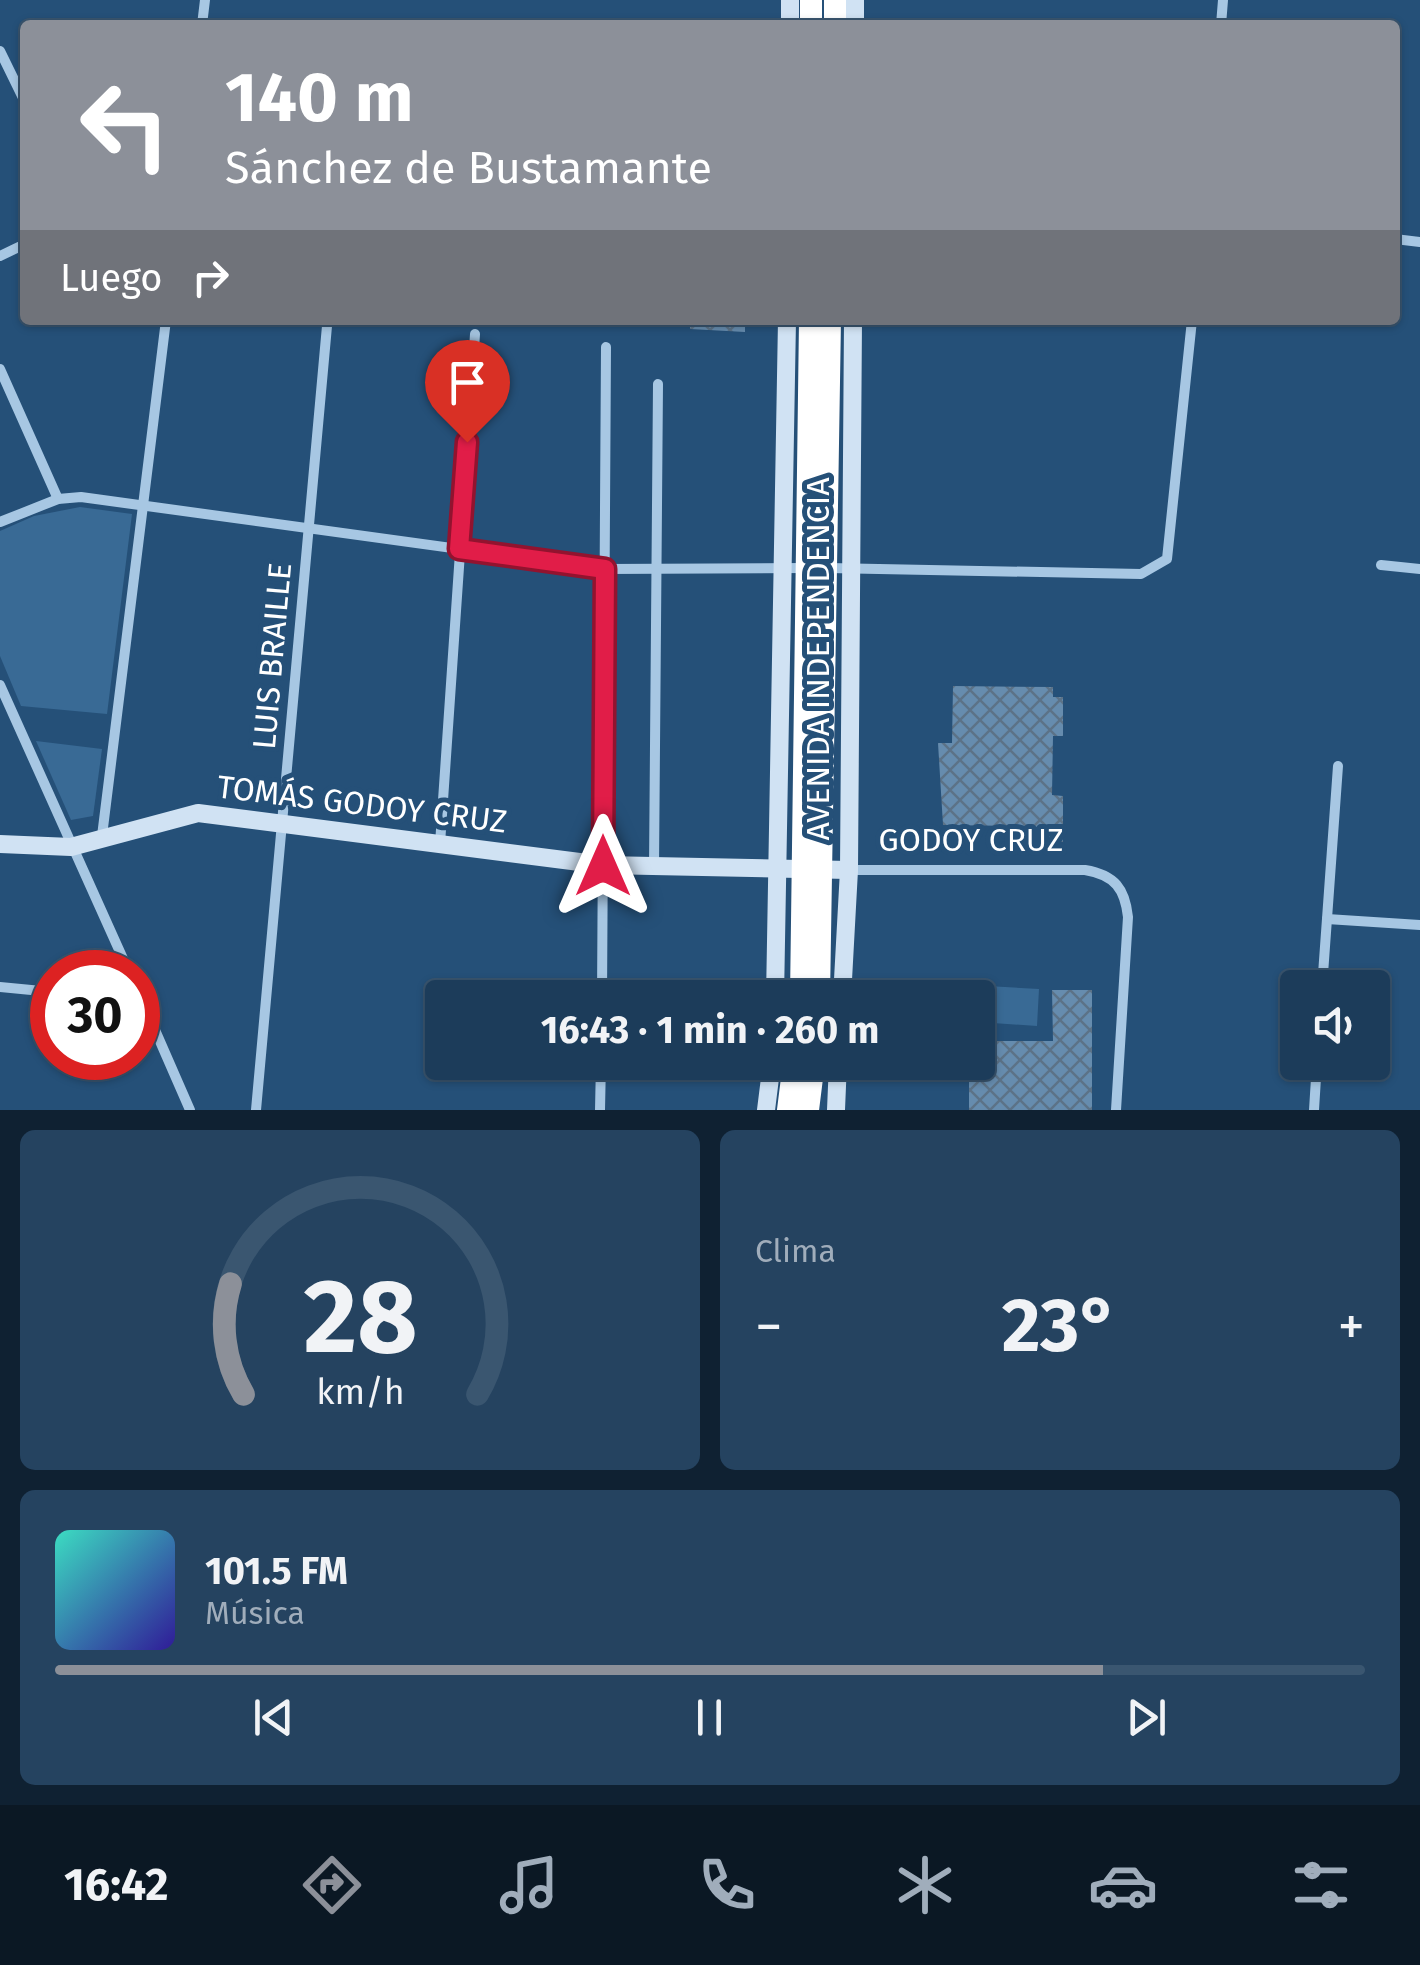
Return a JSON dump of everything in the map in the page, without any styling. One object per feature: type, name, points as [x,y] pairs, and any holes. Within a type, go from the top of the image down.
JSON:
[{"type":"highway","points":[[808,325],[819,382]]},
{"type":"highway","name":"AVENIDA INDEPENDENCIA","points":[[803,980],[814,871],[829,568],[819,382],[829,325]]},
{"type":"highway","points":[[819,382],[836,325]]},
{"type":"highway","name":"AVENIDA INDEPENDENCIA","points":[[814,871],[818,980]]},
{"type":"highway","points":[[808,1110],[812,1080]]},
{"type":"highway","points":[[816,1080],[817,1110]]},
{"type":"main road","name":"AVENIDA INDEPENDENCIA","points":[[775,980],[788,325]]},
{"type":"main road","name":"AVENIDA INDEPENDENCIA","points":[[843,980],[849,870],[829,568],[853,325]]},
{"type":"main road","name":"TOMÁS GODOY CRUZ","points":[[0,844],[71,847],[198,814],[603,866],[780,871]]},
{"type":"main road","name":"GODOY CRUZ","points":[[780,871],[849,870]]},
{"type":"main road","points":[[766,1110],[770,1080]]},
{"type":"main road","points":[[836,1110],[837,1080]]},
{"type":"street","points":[[0,51],[20,92]]},
{"type":"street","points":[[102,836],[165,325]]},
{"type":"street","points":[[0,522],[58,499],[81,497],[605,569],[829,568],[1141,574],[1167,560],[1191,325]]},
{"type":"street","name":"LUIS BRAILLE","points":[[256,1110],[327,326]]},
{"type":"street","points":[[440,844],[475,334]]},
{"type":"street","points":[[602,980],[606,347]]},
{"type":"street","points":[[0,368],[58,499]]},
{"type":"street","points":[[654,868],[658,384]]},
{"type":"street","points":[[1381,565],[1420,569]]},
{"type":"street","points":[[0,685],[119,950]]},
{"type":"street","points":[[1323,970],[1338,766]]},
{"type":"street","name":"GODOY CRUZ","points":[[849,870],[1102,873],[1117,883],[1126,896],[1128,917],[1116,1110]]},
{"type":"street","points":[[1327,919],[1420,925]]},
{"type":"street","points":[[0,986],[30,989]]},
{"type":"street","points":[[160,1044],[190,1110]]},
{"type":"street","points":[[600,1110],[601,1080]]},
{"type":"street","points":[[1314,1110],[1316,1080]]},
{"type":"shaded area","points":[[80,507],[132,514],[107,714],[21,706],[0,656],[0,531],[34,516]]},
{"type":"shaded area","points":[[36,741],[102,749],[93,816],[71,820]]},
{"type":"shaded area","points":[[995,986],[1039,989],[1037,1026],[995,1023]]},
{"type":"building","points":[[690,325],[745,325],[745,332],[690,329]]},
{"type":"building","points":[[953,686],[1053,687],[1053,697],[1063,697],[1063,736],[1053,736],[1052,795],[1063,796],[1063,842],[1027,842],[1027,826],[943,825],[938,743],[952,743]]},
{"type":"building","points":[[1052,990],[1092,990],[1092,1110],[969,1110],[969,1080],[995,1080],[995,1041],[1053,1041]]},
{"type":"route","points":[[467,442],[459,549],[605,569],[603,866]]}]
